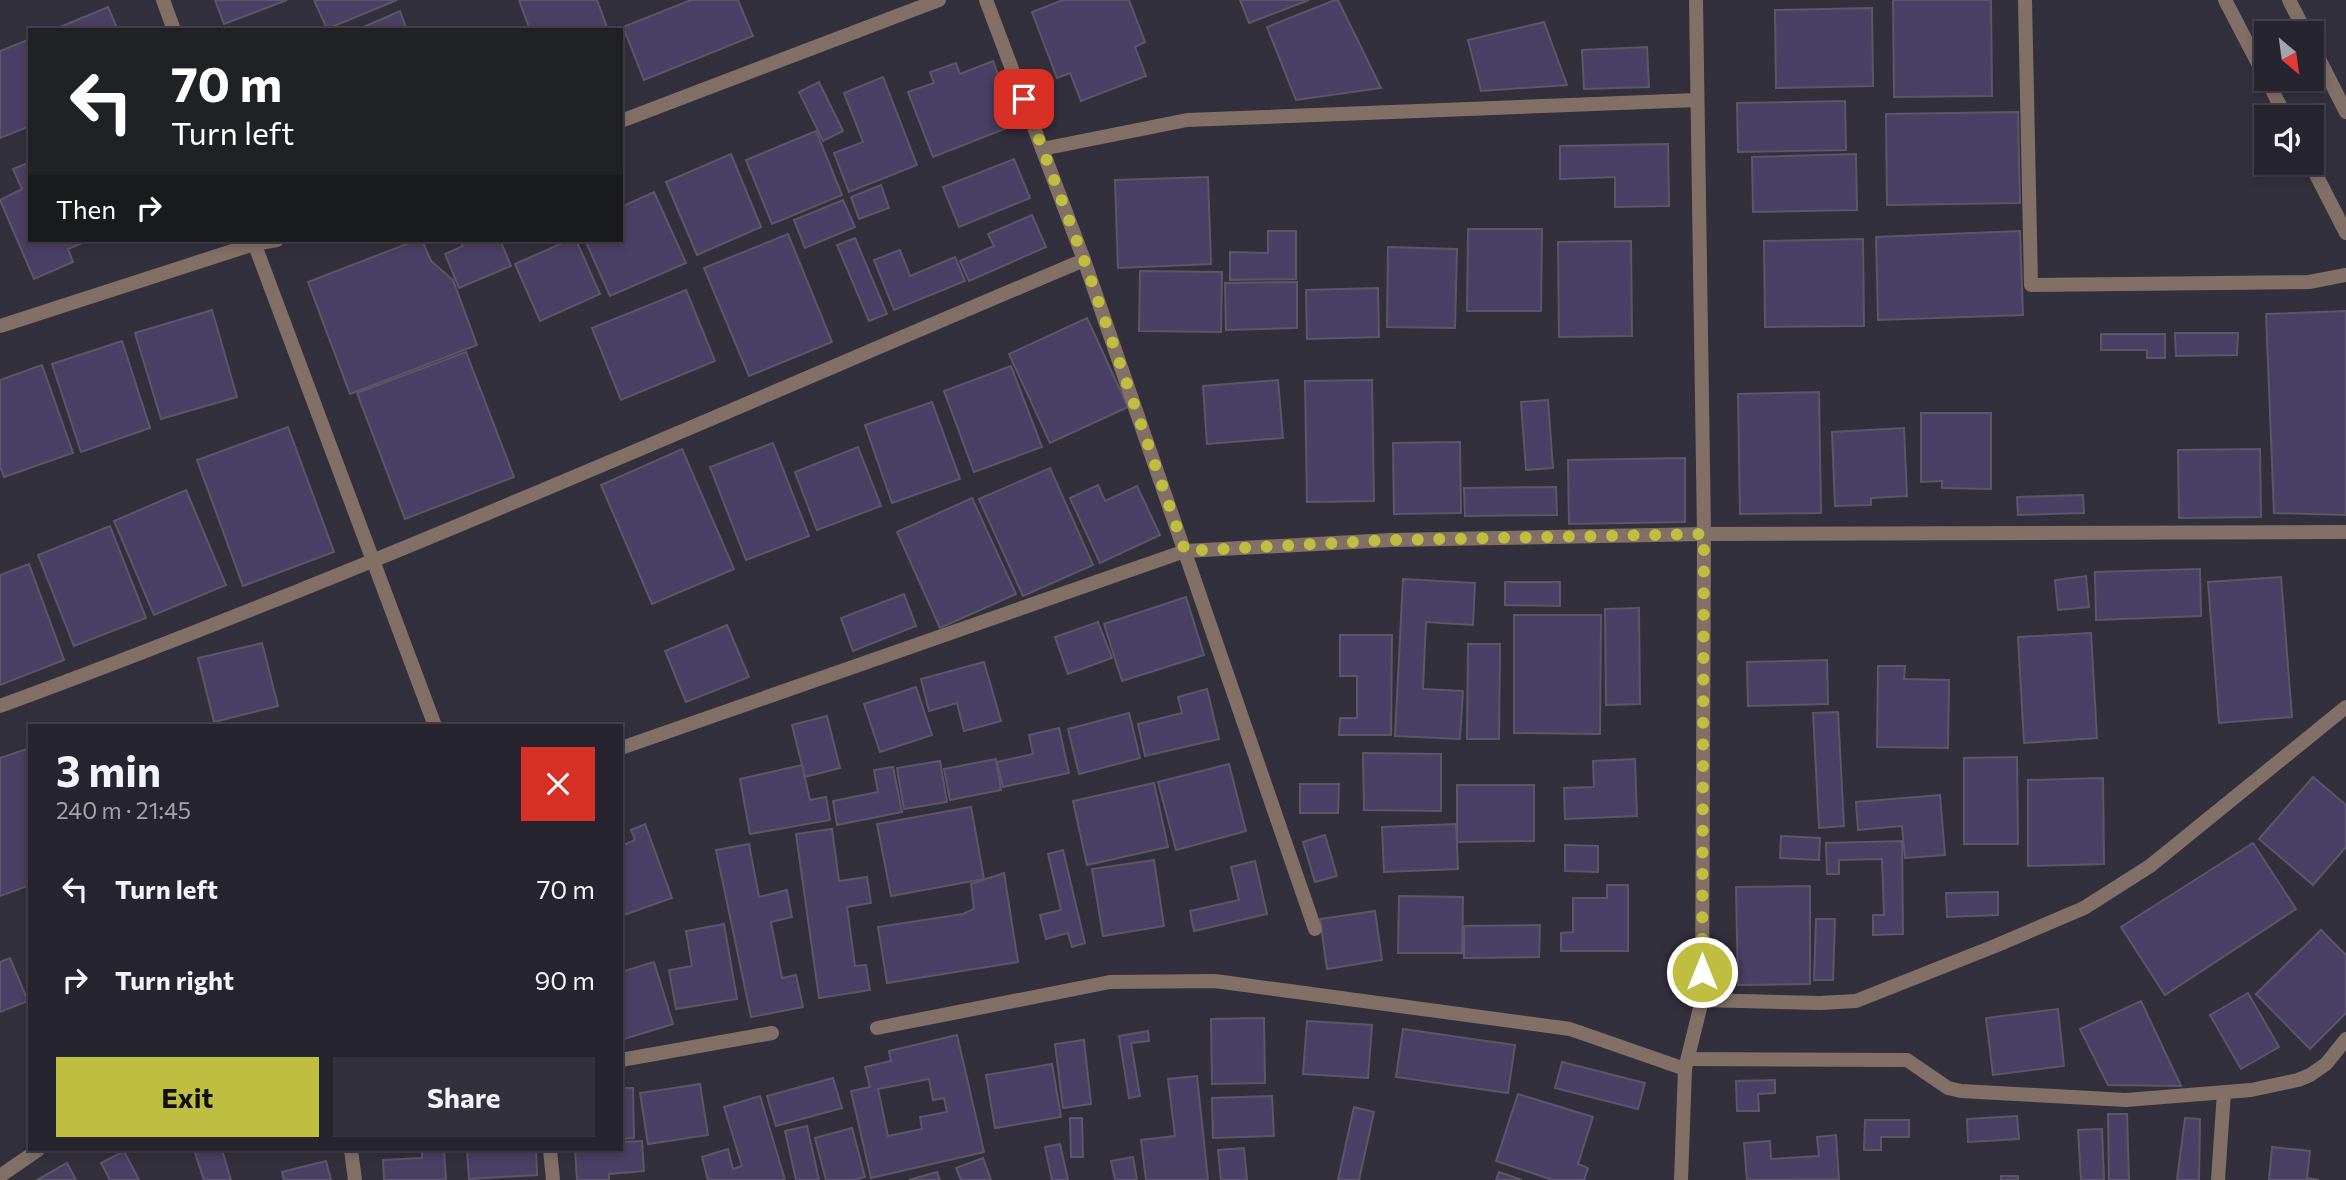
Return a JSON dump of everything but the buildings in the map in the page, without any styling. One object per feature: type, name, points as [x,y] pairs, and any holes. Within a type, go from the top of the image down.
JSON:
[{"type":"street","points":[[163,0],[173,28]]},
{"type":"street","points":[[623,120],[939,0]]},
{"type":"street","points":[[986,0],[1084,260],[1315,929]]},
{"type":"street","points":[[1681,1180],[1686,1064],[1702,1000],[1704,534],[1696,0]]},
{"type":"street","points":[[2025,0],[2031,285],[2309,282],[2346,275]]},
{"type":"street","points":[[2225,0],[2280,105]]},
{"type":"street","points":[[2289,0],[2300,21]]},
{"type":"street","points":[[2324,69],[2346,112]]},
{"type":"street","points":[[1042,149],[1187,120],[1697,100]]},
{"type":"street","points":[[2315,175],[2346,233]]},
{"type":"street","points":[[0,326],[253,242],[434,724]]},
{"type":"street","points":[[0,706],[374,561],[1084,260]]},
{"type":"street","points":[[623,747],[1185,551],[1390,540],[1704,534],[2346,532]]},
{"type":"street","points":[[1702,1000],[1820,1003],[1856,1001],[2084,908],[2150,866],[2346,707]]},
{"type":"street","points":[[877,1028],[1110,982],[1215,981],[1570,1029],[1686,1064],[1908,1060],[1948,1088],[1961,1091],[2126,1100],[2251,1090],[2298,1080],[2326,1064],[2346,1039]]},
{"type":"street","points":[[623,1060],[772,1033]]},
{"type":"street","points":[[2218,1180],[2224,1093]]},
{"type":"street","points":[[0,1176],[37,1151]]},
{"type":"street","points":[[351,1151],[355,1180]]},
{"type":"street","points":[[550,1151],[553,1180]]},
{"type":"route","points":[[1024,99],[1084,260],[1185,551],[1390,540],[1704,534],[1702,972]]}]
